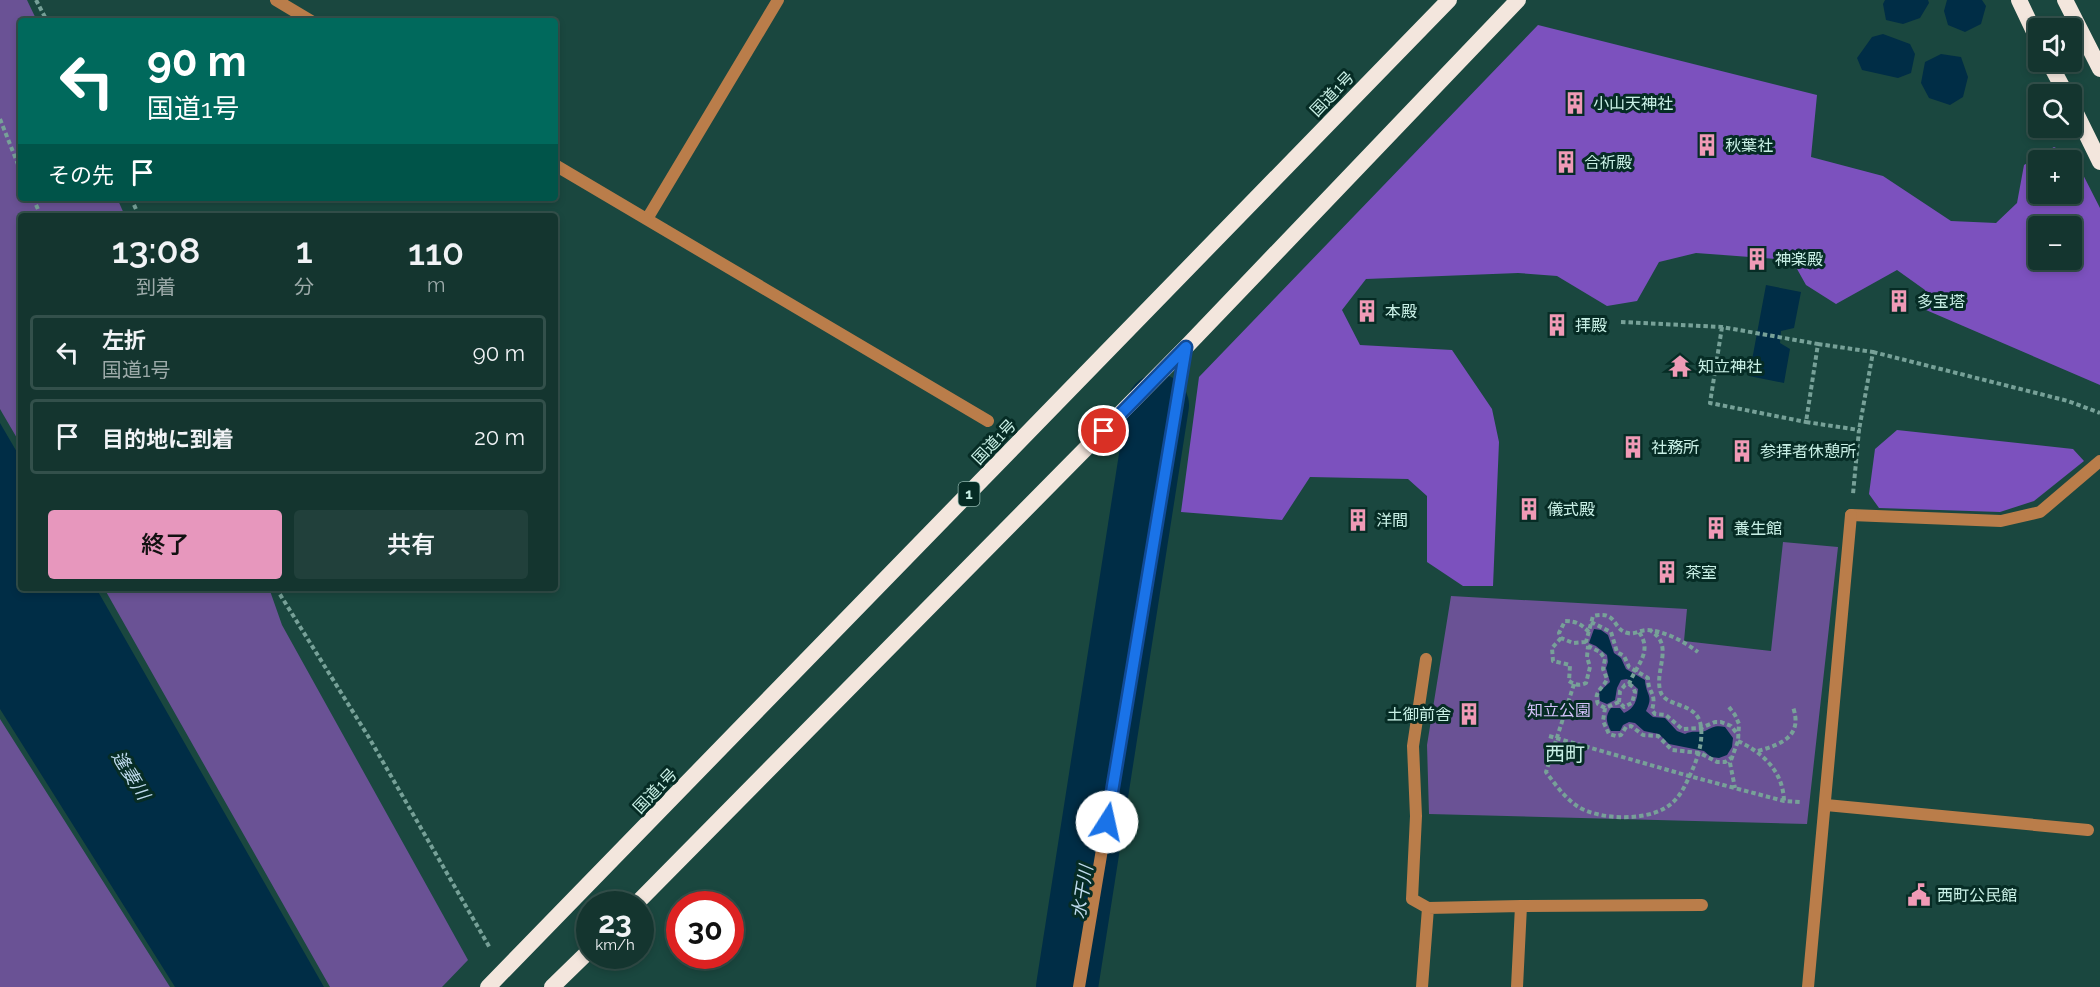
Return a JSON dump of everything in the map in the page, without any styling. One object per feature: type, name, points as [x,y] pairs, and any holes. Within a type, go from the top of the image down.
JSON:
[{"type":"highway","points":[[649,891],[1186,347],[1518,0]]},
{"type":"highway","points":[[2019,0],[2028,19]]},
{"type":"highway","points":[[2065,0],[2100,69]]},
{"type":"highway","name":"国道1号","points":[[488,987],[1446,1]]},
{"type":"highway","points":[[2082,125],[2100,162]]},
{"type":"highway","points":[[552,987],[576,964]]},
{"type":"street","points":[[276,0],[306,18]]},
{"type":"street","points":[[647,219],[778,0]]},
{"type":"street","points":[[558,167],[988,421]]},
{"type":"street","points":[[1079,987],[1186,347]]},
{"type":"street","points":[[1808,987],[1851,514],[2001,521],[2040,512],[2100,461]]},
{"type":"street","points":[[1426,659],[1413,746],[1416,816],[1412,899],[1428,908],[1702,905]]},
{"type":"street","points":[[1826,805],[2088,830]]},
{"type":"street","points":[[1517,987],[1521,906]]},
{"type":"street","points":[[1422,987],[1428,908]]},
{"type":"path","points":[[36,0],[45,18]]},
{"type":"path","points":[[0,119],[18,164]]},
{"type":"path","points":[[1621,322],[1722,327],[1873,352],[2068,401],[2100,413]]},
{"type":"path","points":[[1722,327],[1710,403],[1859,430]]},
{"type":"path","points":[[1806,422],[1818,344]]},
{"type":"path","points":[[1851,514],[1859,430],[1873,352]]},
{"type":"path","points":[[278,591],[368,736],[504,972]]},
{"type":"path","points":[[1561,638],[1552,648],[1553,661],[1570,665],[1569,681],[1582,685],[1586,683],[1590,667],[1587,644],[1593,616],[1603,614],[1612,618],[1621,630],[1628,633],[1651,631],[1672,637],[1698,652]]},
{"type":"path","points":[[1588,632],[1578,622],[1564,621],[1559,633],[1561,638],[1573,643],[1587,644],[1600,652],[1605,659],[1603,669],[1607,679],[1598,689],[1597,695],[1598,704],[1605,708]]},
{"type":"path","points":[[1591,622],[1611,632],[1617,652],[1624,656],[1629,667],[1648,678],[1649,688],[1654,695],[1652,710],[1655,714],[1666,715],[1682,729],[1701,728],[1715,722],[1731,726],[1739,738],[1758,751],[1776,773],[1781,783],[1784,801]]},
{"type":"path","points":[[1574,684],[1546,772],[1560,790],[1578,807],[1600,815],[1626,817],[1649,815],[1666,808],[1680,795],[1700,753],[1701,728],[1695,713],[1689,708],[1664,698],[1660,693],[1663,648],[1658,635],[1651,631]]},
{"type":"path","points":[[1619,702],[1620,691],[1629,684],[1645,652],[1645,644],[1638,632]]},
{"type":"path","points":[[1619,702],[1624,707],[1632,703],[1635,692],[1629,684]]},
{"type":"path","points":[[1605,708],[1619,702]]},
{"type":"path","points":[[1729,707],[1735,715],[1739,738],[1730,763],[1735,788]]},
{"type":"path","points":[[1758,751],[1775,746],[1790,736],[1795,727],[1796,717],[1793,707]]},
{"type":"path","points":[[1605,708],[1603,722],[1609,734],[1621,735],[1626,727],[1631,726],[1643,735],[1658,736],[1672,750],[1700,753],[1717,762],[1725,762],[1731,758]]},
{"type":"path","points":[[1549,736],[1784,801],[1826,805]]},
{"type":"green space","points":[[0,0],[27,0],[36,18],[18,18],[18,201],[118,201],[124,213],[18,213],[18,440],[0,409]]},
{"type":"green space","name":"知立公園","points":[[1783,542],[1838,547],[1807,824],[1429,814],[1427,745],[1451,596],[1687,609],[1684,641],[1771,651]]},
{"type":"green space","points":[[106,591],[270,591],[282,625],[468,960],[442,987],[330,987]]},
{"type":"green space","points":[[0,719],[170,987],[0,987]]},
{"type":"shaded area","points":[[1538,25],[1817,95],[1811,157],[1883,176],[1951,221],[1996,223],[2017,203],[2024,165],[2028,163],[2028,204],[2082,204],[2082,173],[2100,208],[2100,385],[1926,310],[1925,290],[1897,270],[1836,304],[1806,285],[1792,260],[1696,253],[1659,262],[1637,301],[1607,306],[1557,276],[1518,273],[1366,279],[1342,310],[1360,345],[1452,350],[1492,409],[1499,442],[1493,586],[1463,586],[1427,562],[1427,496],[1408,479],[1310,477],[1282,520],[1181,512],[1199,377]]},
{"type":"shaded area","points":[[1897,430],[2073,449],[2084,461],[2034,501],[2000,512],[1879,508],[1869,494],[1875,449]]},
{"type":"water","points":[[1885,0],[1928,0],[1929,3],[1920,18],[1903,24],[1886,20],[1883,4]]},
{"type":"water","points":[[1947,0],[1982,0],[1986,6],[1981,24],[1965,32],[1948,25],[1944,11]]},
{"type":"water","points":[[1883,34],[1910,44],[1915,54],[1911,73],[1898,78],[1862,70],[1857,58],[1872,37]]},
{"type":"water","points":[[1941,54],[1961,57],[1968,77],[1963,97],[1950,105],[1929,98],[1921,83],[1925,62]]},
{"type":"water","points":[[1766,285],[1801,292],[1794,328],[1781,331],[1780,343],[1790,349],[1784,383],[1749,376]]},
{"type":"water","name":"逢妻川","points":[[0,423],[18,454],[18,591],[98,591],[324,987],[175,987],[0,709]]},
{"type":"water","points":[[1594,629],[1601,630],[1608,635],[1614,653],[1621,658],[1626,669],[1645,680],[1649,698],[1646,711],[1653,717],[1665,718],[1677,731],[1685,734],[1705,731],[1717,726],[1725,727],[1733,738],[1732,747],[1727,755],[1719,758],[1711,757],[1704,751],[1669,744],[1659,734],[1644,731],[1635,723],[1629,722],[1623,725],[1620,731],[1611,731],[1607,719],[1609,711],[1611,708],[1620,708],[1624,713],[1631,709],[1638,689],[1627,679],[1621,680],[1615,700],[1607,704],[1600,701],[1599,692],[1610,682],[1606,668],[1607,655],[1589,643]]},
{"type":"waterway","name":"水干川","points":[[1067,987],[1158,405]]},
{"type":"place","name":"小山天神社","points":[[1575,103]]},
{"type":"place","name":"秋葉社","points":[[1707,145]]},
{"type":"place","name":"合祈殿","points":[[1566,162]]},
{"type":"place","name":"神楽殿","points":[[1757,259]]},
{"type":"place","name":"多宝塔","points":[[1899,301]]},
{"type":"place","name":"本殿","points":[[1367,311]]},
{"type":"place","name":"拝殿","points":[[1557,325]]},
{"type":"place","name":"知立神社","points":[[1680,366]]},
{"type":"place","name":"社務所","points":[[1633,447]]},
{"type":"place","name":"参拝者休憩所","points":[[1742,451]]},
{"type":"place","name":"儀式殿","points":[[1529,509]]},
{"type":"place","name":"洋間","points":[[1358,520]]},
{"type":"place","name":"養生館","points":[[1716,528]]},
{"type":"place","name":"茶室","points":[[1667,572]]},
{"type":"place","name":"土御前舎","points":[[1469,714]]},
{"type":"place","name":"西町公民館","points":[[1919,895]]},
{"type":"district","name":"西町","points":[[1565,754]]},
{"type":"route","points":[[1104,431],[1186,347],[1107,822]]}]
